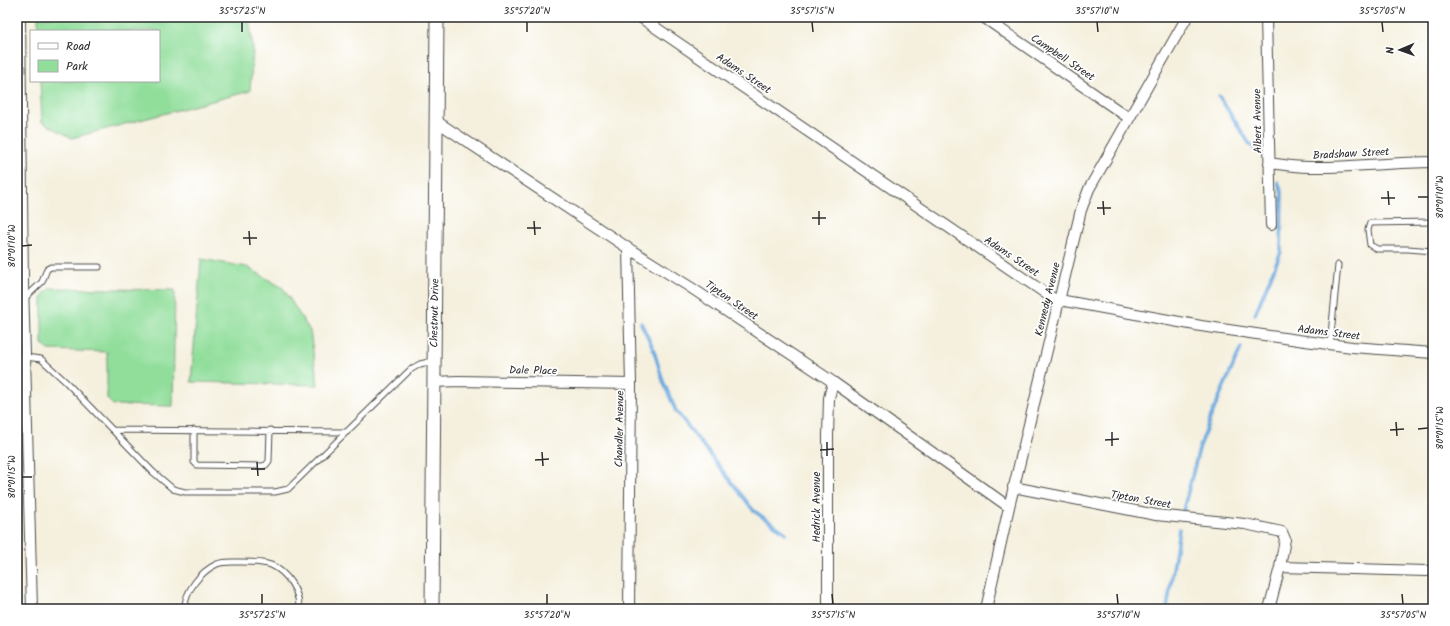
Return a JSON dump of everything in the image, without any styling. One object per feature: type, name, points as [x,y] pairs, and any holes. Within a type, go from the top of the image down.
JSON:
[{"type":"street","points":[[20,17],[20,283],[24,299],[21,356],[32,609]]},
{"type":"street","name":"Chestnut Drive","points":[[432,609],[437,17]]},
{"type":"street","name":"Adams Street","points":[[640,17],[1054,299],[1201,326],[1330,344],[1433,353]]},
{"type":"street","name":"Campbell Street","points":[[983,17],[1129,118]]},
{"type":"street","name":"Kennedy Avenue","points":[[986,609],[1009,507],[1081,210],[1089,189],[1187,17]]},
{"type":"street","name":"Albert Avenue","points":[[1266,17],[1271,225]]},
{"type":"street","name":"Tipton Street","points":[[436,120],[833,382],[1009,507]]},
{"type":"street","name":"Bradshaw Street","points":[[1269,163],[1308,167],[1400,162],[1433,162]]},
{"type":"street","name":"Chandler Avenue","points":[[628,248],[631,384],[629,609]]},
{"type":"street","name":"Dale Place","points":[[434,382],[458,381],[631,384]]},
{"type":"street","name":"Hedrick Avenue","points":[[828,609],[828,398],[833,382]]},
{"type":"street","name":"Tipton Street","points":[[1014,487],[1156,515],[1245,524],[1282,532],[1285,539],[1280,567]]},
{"type":"street","points":[[1269,609],[1280,567],[1382,571],[1433,570]]},
{"type":"lane","points":[[1433,222],[1370,223],[1368,230],[1370,245],[1378,249],[1433,251]]},
{"type":"lane","points":[[1330,344],[1338,265]]},
{"type":"lane","points":[[24,299],[42,282],[47,269],[51,267],[99,268]]},
{"type":"lane","points":[[21,356],[40,359],[66,382],[153,472],[173,490],[185,492],[231,493],[275,492],[288,489],[410,370],[420,364],[434,360]]},
{"type":"lane","points":[[113,430],[270,430],[347,432]]},
{"type":"lane","points":[[194,430],[194,462],[197,465],[262,466],[269,461],[270,430]]},
{"type":"lane","points":[[184,609],[184,602],[190,588],[203,574],[217,564],[233,562],[257,562],[271,566],[283,574],[293,584],[299,602],[299,609]]},
{"type":"green space","points":[[38,17],[249,17],[253,49],[250,91],[72,138],[42,122],[40,82],[160,82],[160,30],[38,30]]},
{"type":"green space","points":[[201,259],[247,267],[283,288],[310,331],[318,385],[191,382]]},
{"type":"green space","points":[[50,288],[175,290],[173,406],[113,405],[107,399],[107,352],[49,350],[42,344],[42,296]]},
{"type":"waterway","points":[[1219,96],[1249,143],[1258,152]]},
{"type":"waterway","points":[[1255,314],[1281,252],[1282,192],[1278,182]]},
{"type":"waterway","points":[[641,323],[653,348],[663,381],[676,411],[754,511],[786,533]]},
{"type":"waterway","points":[[1183,511],[1199,449],[1211,416],[1241,348]]},
{"type":"waterway","points":[[1167,609],[1179,529]]}]
